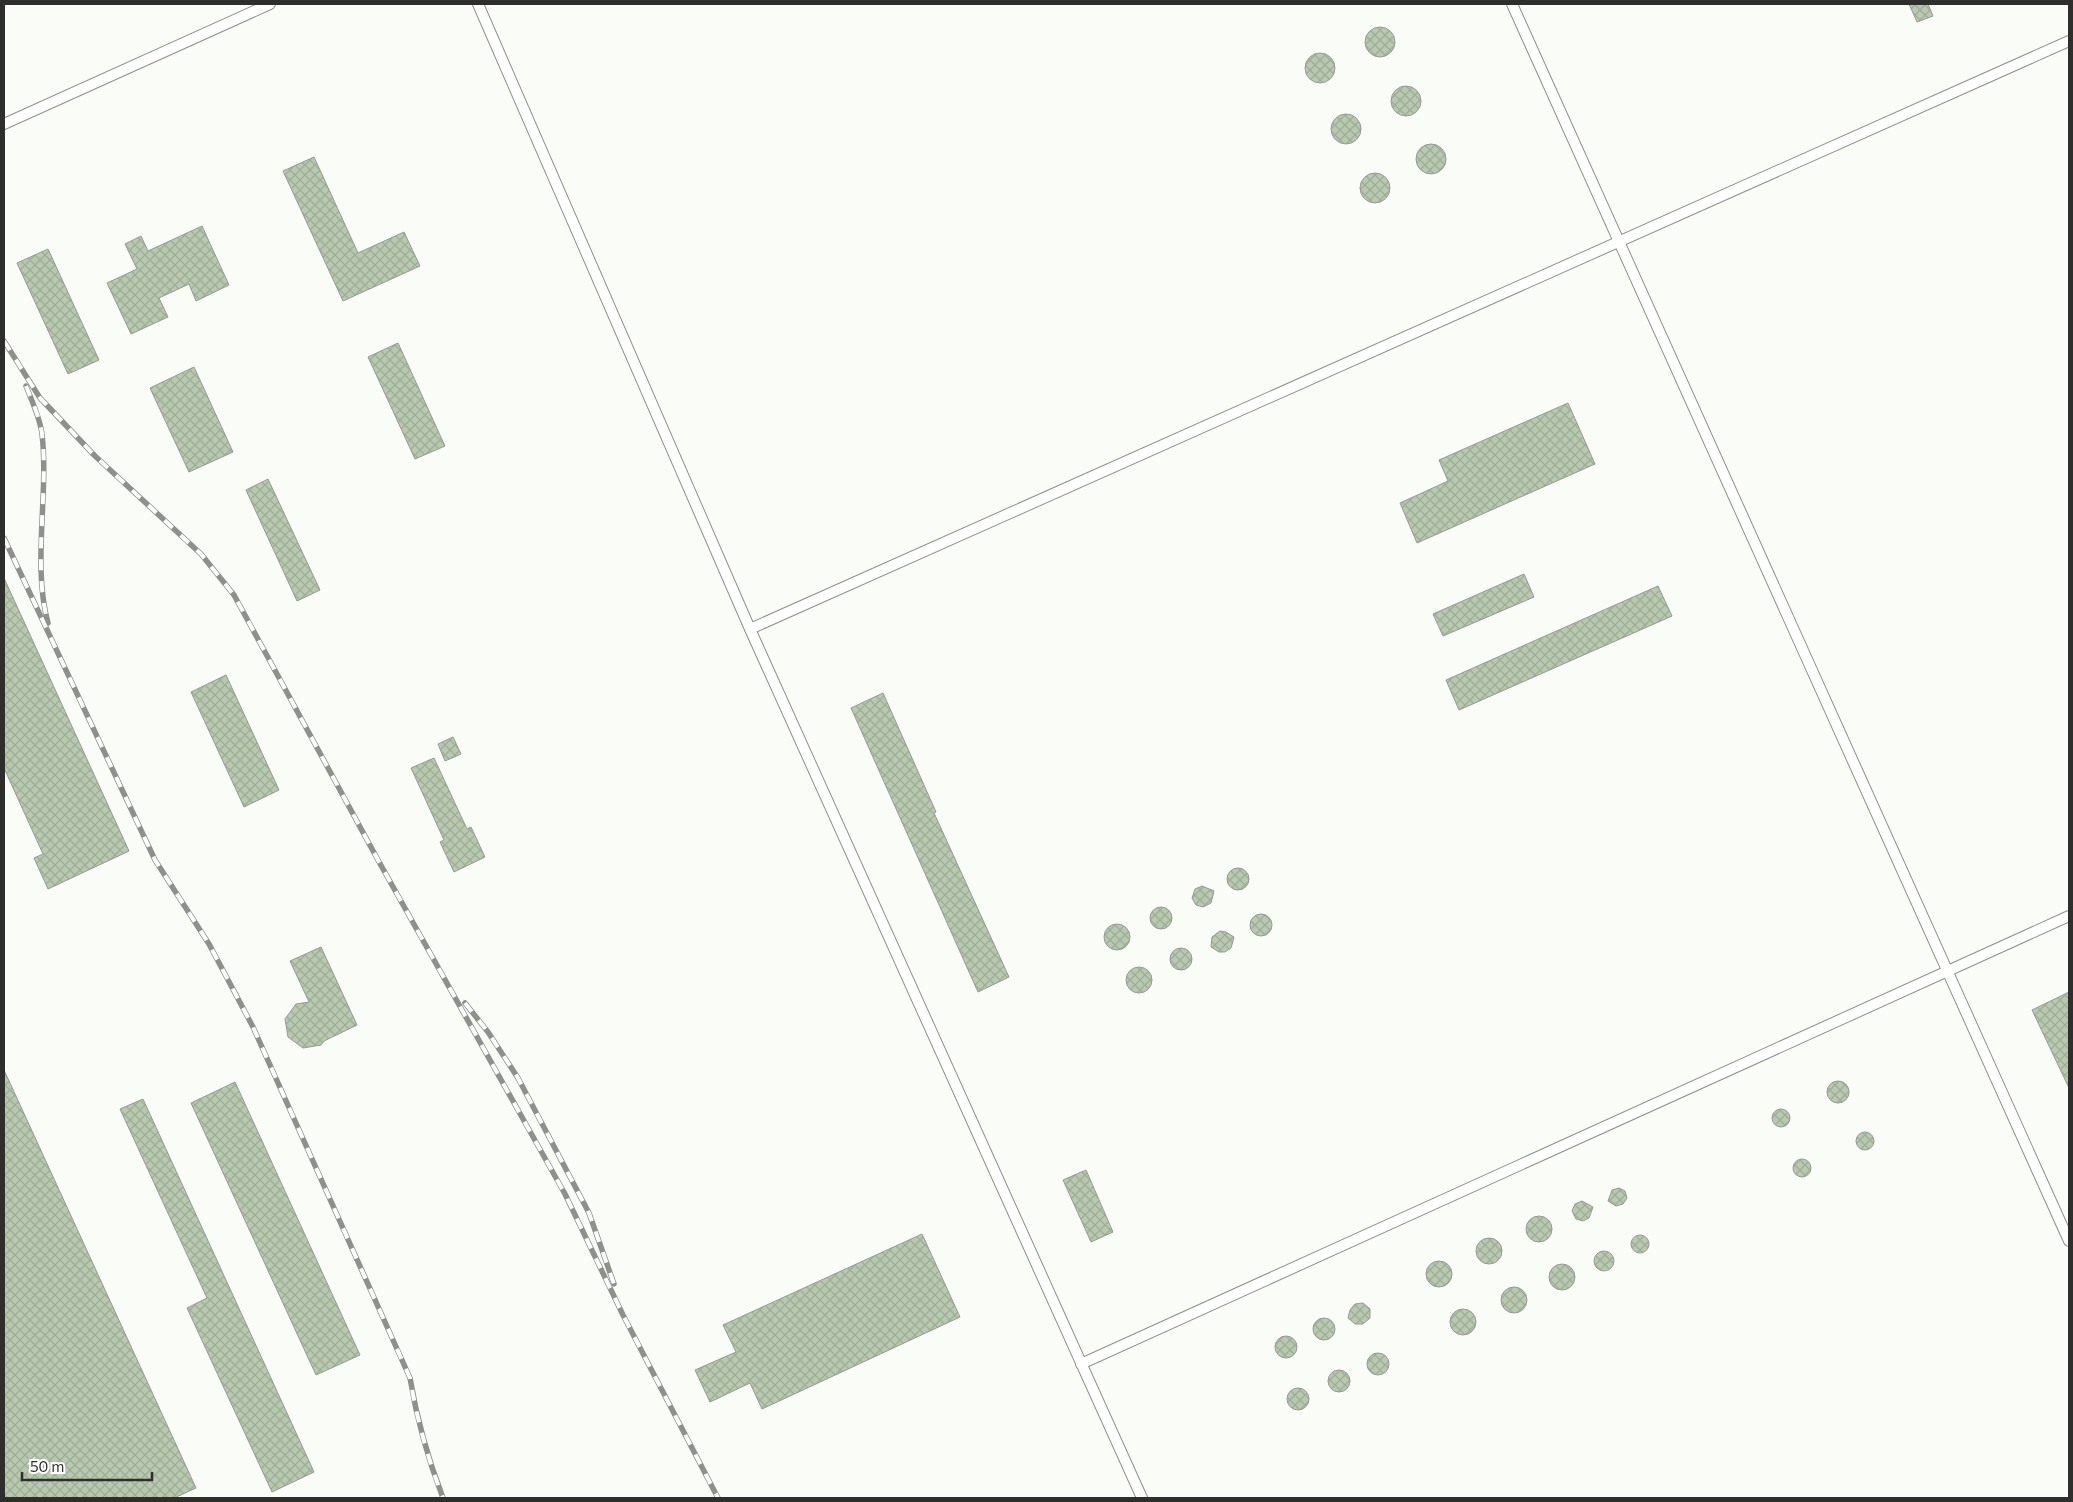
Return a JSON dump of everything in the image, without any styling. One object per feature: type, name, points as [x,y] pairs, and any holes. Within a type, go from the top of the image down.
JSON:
[{"type":"lane","points":[[4,124],[270,4]]},
{"type":"lane","points":[[478,4],[750,630],[1142,1498]]},
{"type":"lane","points":[[1512,4],[2069,1241]]},
{"type":"lane","points":[[750,630],[2069,41]]},
{"type":"lane","points":[[1081,1364],[2069,916]]},
{"type":"building","points":[[1909,4],[1928,4],[1933,16],[1917,22]]},
{"type":"building","points":[[1380,27],[1390,32],[1395,42],[1390,52],[1380,57],[1370,52],[1365,42],[1370,32]]},
{"type":"building","points":[[1320,53],[1330,58],[1335,68],[1330,78],[1320,83],[1310,78],[1305,68],[1310,58]]},
{"type":"building","points":[[1406,86],[1416,91],[1421,101],[1416,111],[1406,116],[1396,111],[1391,101],[1396,91]]},
{"type":"building","points":[[1346,114],[1356,119],[1361,129],[1356,139],[1346,144],[1336,139],[1331,129],[1336,119]]},
{"type":"building","points":[[1431,144],[1441,149],[1446,159],[1441,169],[1431,174],[1421,169],[1416,159],[1421,149]]},
{"type":"building","points":[[314,157],[358,253],[404,232],[420,266],[343,301],[283,171]]},
{"type":"building","points":[[1375,173],[1385,178],[1390,188],[1385,198],[1375,203],[1365,198],[1360,188],[1365,178]]},
{"type":"building","points":[[202,226],[229,285],[196,301],[189,284],[159,298],[168,317],[131,334],[107,283],[137,269],[125,244],[141,236],[148,251]]},
{"type":"building","points":[[48,249],[99,360],[68,374],[17,263]]},
{"type":"building","points":[[398,343],[445,446],[415,459],[368,357]]},
{"type":"building","points":[[194,367],[233,452],[189,472],[150,388]]},
{"type":"building","points":[[1568,403],[1595,464],[1417,543],[1400,503],[1448,481],[1439,460]]},
{"type":"building","points":[[268,479],[320,590],[297,601],[246,490]]},
{"type":"building","points":[[1524,574],[1534,597],[1443,636],[1433,614]]},
{"type":"building","points":[[4,578],[129,851],[48,889],[34,858],[43,854],[4,768]]},
{"type":"building","points":[[1658,586],[1672,616],[1459,710],[1446,680]]},
{"type":"building","points":[[226,675],[279,790],[244,807],[191,692]]},
{"type":"building","points":[[883,693],[936,812],[934,813],[1009,977],[978,992],[851,708]]},
{"type":"building","points":[[453,737],[461,754],[445,761],[438,744]]},
{"type":"building","points":[[434,758],[467,829],[471,827],[485,857],[454,872],[440,842],[444,840],[411,768]]},
{"type":"building","points":[[1238,868],[1246,871],[1249,879],[1246,887],[1238,890],[1230,887],[1227,879],[1230,871]]},
{"type":"building","points":[[1202,886],[1214,891],[1211,903],[1203,907],[1196,905],[1192,898],[1195,889]]},
{"type":"building","points":[[1161,907],[1169,910],[1172,918],[1169,926],[1161,929],[1153,926],[1150,918],[1153,910]]},
{"type":"building","points":[[1261,914],[1269,917],[1272,925],[1269,933],[1261,936],[1253,933],[1250,925],[1253,917]]},
{"type":"building","points":[[1117,924],[1126,928],[1130,937],[1126,946],[1117,950],[1108,946],[1104,937],[1108,928]]},
{"type":"building","points":[[1220,931],[1234,937],[1231,948],[1225,952],[1219,952],[1211,947],[1212,937]]},
{"type":"building","points":[[321,947],[357,1025],[324,1041],[321,1045],[303,1048],[288,1037],[285,1019],[296,1004],[309,1002],[290,961]]},
{"type":"building","points":[[1177,948],[1185,948],[1192,955],[1192,963],[1185,970],[1177,970],[1170,963],[1170,955]]},
{"type":"building","points":[[1139,967],[1148,971],[1152,980],[1148,989],[1139,993],[1130,989],[1126,980],[1130,971]]},
{"type":"building","points":[[2069,992],[2069,1088],[2032,1010]]},
{"type":"building","points":[[4,1070],[196,1488],[174,1498],[4,1498]]},
{"type":"building","points":[[1838,1081],[1846,1084],[1849,1092],[1846,1100],[1838,1103],[1830,1100],[1827,1092],[1830,1084]]},
{"type":"building","points":[[235,1082],[360,1355],[316,1375],[191,1103]]},
{"type":"building","points":[[143,1099],[314,1472],[272,1492],[187,1308],[207,1298],[120,1109]]},
{"type":"building","points":[[1781,1109],[1787,1112],[1790,1118],[1787,1124],[1781,1127],[1775,1124],[1772,1118],[1775,1112]]},
{"type":"building","points":[[1865,1132],[1871,1135],[1874,1141],[1871,1147],[1865,1150],[1859,1147],[1856,1141],[1859,1135]]},
{"type":"building","points":[[1802,1159],[1808,1162],[1811,1168],[1808,1174],[1802,1177],[1796,1174],[1793,1168],[1796,1162]]},
{"type":"building","points":[[1086,1170],[1113,1232],[1091,1242],[1063,1180]]},
{"type":"building","points":[[1619,1188],[1625,1191],[1627,1198],[1623,1204],[1616,1206],[1608,1201],[1612,1190]]},
{"type":"building","points":[[1582,1201],[1593,1207],[1589,1218],[1583,1221],[1576,1219],[1572,1211],[1575,1204]]},
{"type":"building","points":[[1539,1216],[1548,1220],[1552,1229],[1548,1238],[1539,1242],[1530,1238],[1526,1229],[1530,1220]]},
{"type":"building","points":[[922,1234],[960,1317],[762,1409],[750,1383],[710,1402],[695,1370],[736,1352],[723,1325]]},
{"type":"building","points":[[1640,1235],[1646,1238],[1649,1244],[1646,1250],[1640,1253],[1634,1250],[1631,1244],[1634,1238]]},
{"type":"building","points":[[1489,1238],[1498,1242],[1502,1251],[1498,1260],[1489,1264],[1480,1260],[1476,1251],[1480,1242]]},
{"type":"building","points":[[1604,1251],[1611,1254],[1614,1261],[1611,1268],[1604,1271],[1597,1268],[1594,1261],[1597,1254]]},
{"type":"building","points":[[1439,1261],[1448,1265],[1452,1274],[1448,1283],[1439,1287],[1430,1283],[1426,1274],[1430,1265]]},
{"type":"building","points":[[1562,1264],[1571,1268],[1575,1277],[1571,1286],[1562,1290],[1553,1286],[1549,1277],[1553,1268]]},
{"type":"building","points":[[1514,1287],[1523,1291],[1527,1300],[1523,1309],[1514,1313],[1505,1309],[1501,1300],[1505,1291]]},
{"type":"building","points":[[1363,1303],[1370,1309],[1370,1318],[1363,1324],[1355,1324],[1348,1318],[1350,1310],[1355,1304]]},
{"type":"building","points":[[1463,1309],[1472,1313],[1476,1322],[1472,1331],[1463,1335],[1454,1331],[1450,1322],[1454,1313]]},
{"type":"building","points":[[1324,1318],[1332,1321],[1335,1329],[1332,1337],[1324,1340],[1316,1337],[1313,1329],[1316,1321]]},
{"type":"building","points":[[1286,1336],[1294,1339],[1297,1347],[1294,1355],[1286,1358],[1278,1355],[1275,1347],[1278,1339]]},
{"type":"building","points":[[1378,1353],[1386,1356],[1389,1364],[1386,1372],[1378,1375],[1370,1372],[1367,1364],[1370,1356]]},
{"type":"building","points":[[1339,1370],[1347,1373],[1350,1381],[1347,1389],[1339,1392],[1331,1389],[1328,1381],[1331,1373]]},
{"type":"building","points":[[1298,1388],[1306,1391],[1309,1399],[1306,1407],[1298,1410],[1290,1407],[1287,1399],[1290,1391]]},
{"type":"railway","points":[[4,341],[40,398],[95,456],[201,554],[234,595],[378,860],[565,1194],[623,1315],[718,1498]]},
{"type":"railway","points":[[26,386],[38,416],[42,434],[44,481],[41,577],[43,601],[48,623]]},
{"type":"railway","points":[[4,538],[155,860],[209,944],[253,1027],[410,1378],[432,1469],[443,1498]]},
{"type":"railway","points":[[465,1003],[488,1032],[518,1078],[589,1213],[614,1284]]}]
